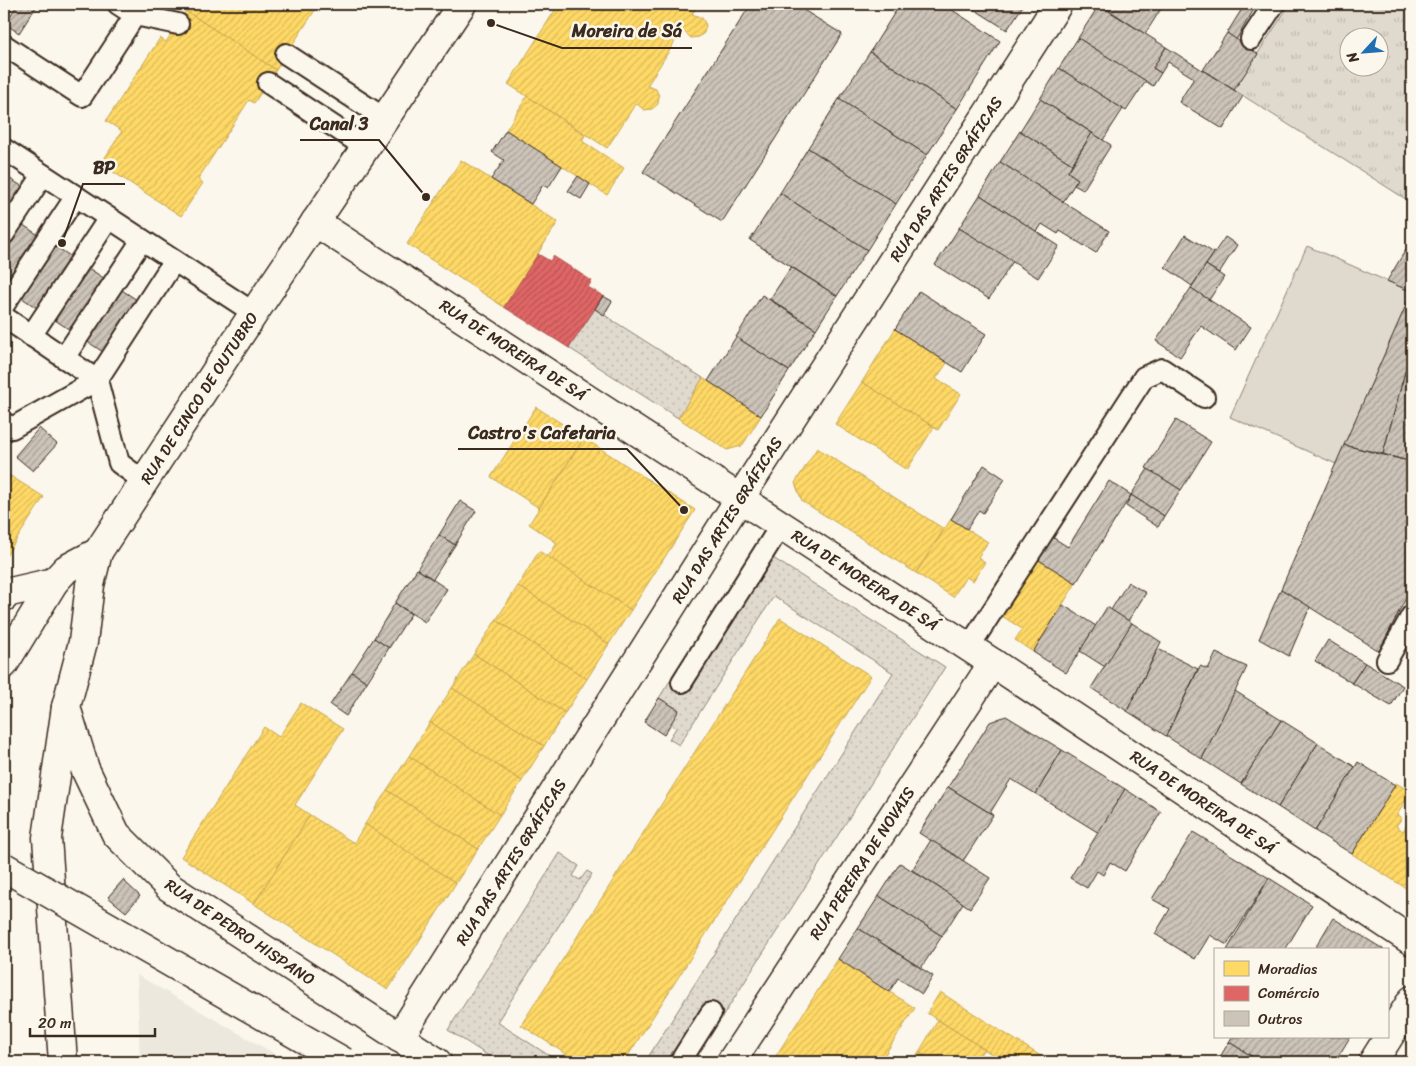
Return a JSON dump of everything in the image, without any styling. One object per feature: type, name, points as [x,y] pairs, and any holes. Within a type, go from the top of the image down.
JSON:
[{"type":"street","name":"RUA DAS ARTES GRÁFICAS","points":[[399,1038],[740,498],[1058,4]]},
{"type":"street","name":"RUA DE CINCO DE OUTUBRO","points":[[63,1062],[47,838],[66,707],[83,642],[90,585],[98,552],[146,482],[254,313],[458,5]]},
{"type":"street","name":"RUA DE MOREIRA DE SÁ","points":[[315,222],[993,663],[1412,941]]},
{"type":"street","points":[[4,664],[54,582],[66,569],[98,552]]},
{"type":"street","points":[[4,597],[6,593],[54,582]]},
{"type":"street","name":"RUA PEREIRA DE NOVAIS","points":[[731,1062],[993,663]]},
{"type":"street","name":"RUA DE PEDRO HISPANO","points":[[66,707],[85,769],[116,834],[169,887],[437,1062]]},
{"type":"street","points":[[4,867],[344,1062]]},
{"type":"street","points":[[1373,1062],[1412,1000]]},
{"type":"lane","points":[[118,4],[135,15],[178,24]]},
{"type":"lane","points":[[1251,39],[1274,4]]},
{"type":"lane","points":[[4,45],[82,96],[135,15]]},
{"type":"lane","points":[[286,54],[384,118]]},
{"type":"lane","points":[[268,83],[365,147]]},
{"type":"lane","points":[[4,149],[254,313]]},
{"type":"lane","points":[[4,234],[43,175]]},
{"type":"lane","points":[[4,305],[76,196]]},
{"type":"lane","points":[[31,336],[109,218]]},
{"type":"lane","points":[[64,358],[142,240]]},
{"type":"lane","points":[[4,422],[12,428],[97,380],[174,261]]},
{"type":"lane","points":[[4,317],[97,380],[119,463],[146,482]]},
{"type":"lane","points":[[968,647],[1144,377],[1162,369],[1204,397]]},
{"type":"lane","points":[[682,682],[781,525]]},
{"type":"lane","points":[[1387,660],[1412,615]]},
{"type":"lane","points":[[680,1062],[712,1013]]},
{"type":"shaded area","points":[[137,975],[289,1062],[140,1062]]},
{"type":"green space","points":[[1290,4],[1412,4],[1412,203],[1234,90]]},
{"type":"green space","points":[[1307,246],[1412,292],[1336,464],[1230,417]]},
{"type":"green space","points":[[595,309],[703,378],[678,418],[569,348]]},
{"type":"green space","points":[[773,558],[945,667],[721,1019],[703,1008],[668,1062],[645,1062],[893,673],[774,596],[679,745],[669,739],[676,728],[670,723],[679,710],[659,698],[673,676],[691,687]]},
{"type":"green space","points":[[560,853],[579,866],[573,876],[580,880],[587,871],[592,874],[497,1022],[559,1062],[498,1062],[448,1030]]},
{"type":"building: Moradias","points":[[191,4],[319,4],[276,70],[186,11]]},
{"type":"building: Moradias","points":[[559,4],[699,4],[692,14],[702,18],[706,25],[704,33],[699,37],[691,38],[682,30],[647,86],[656,89],[659,96],[658,104],[652,109],[644,110],[636,103],[607,148],[508,84]]},
{"type":"building: Moradias","points":[[186,11],[276,70],[254,103],[249,100],[198,179],[203,183],[181,216],[101,164],[122,131],[106,121],[160,38],[166,42]]},
{"type":"building: Moradias","points":[[527,96],[585,135],[582,141],[624,168],[607,195],[506,130]]},
{"type":"building: Moradias","points":[[461,160],[558,222],[504,307],[407,244]]},
{"type":"building: Moradias","points":[[895,329],[947,363],[936,379],[961,394],[938,430],[862,382]]},
{"type":"building: Moradias","points":[[703,378],[761,416],[742,446],[727,450],[678,418]]},
{"type":"building: Moradias","points":[[862,382],[934,427],[907,470],[835,424]]},
{"type":"building: Moradias","points":[[536,407],[584,438],[539,508],[491,477]]},
{"type":"building: Moradias","points":[[584,438],[695,510],[631,610],[548,557],[557,543],[529,524]]},
{"type":"building: Moradias","points":[[817,448],[944,529],[916,573],[802,501],[795,483]]},
{"type":"building: Moradias","points":[[4,472],[44,497],[4,559]]},
{"type":"building: Moradias","points":[[951,519],[988,542],[978,557],[985,562],[973,581],[966,577],[953,597],[916,573]]},
{"type":"building: Moradias","points":[[539,551],[631,610],[609,644],[518,586]]},
{"type":"building: Moradias","points":[[1034,557],[1076,583],[1033,652],[1015,640],[1022,629],[999,614]]},
{"type":"building: Moradias","points":[[518,586],[609,644],[587,679],[496,620]]},
{"type":"building: Moradias","points":[[780,618],[871,676],[624,1062],[578,1062],[521,1025]]},
{"type":"building: Moradias","points":[[496,620],[587,679],[565,713],[474,654]]},
{"type":"building: Moradias","points":[[474,654],[565,713],[544,746],[452,688]]},
{"type":"building: Moradias","points":[[452,688],[544,746],[522,781],[430,722]]},
{"type":"building: Moradias","points":[[301,703],[343,729],[295,805],[310,815],[254,904],[181,857],[264,727],[279,737]]},
{"type":"building: Moradias","points":[[430,722],[522,781],[500,815],[409,756]]},
{"type":"building: Moradias","points":[[409,756],[500,815],[478,849],[387,790]]},
{"type":"building: Moradias","points":[[1396,783],[1411,792],[1397,815],[1402,818],[1396,826],[1403,831],[1412,816],[1412,892],[1352,854]]},
{"type":"building: Moradias","points":[[387,790],[478,849],[456,883],[365,824]]},
{"type":"building: Moradias","points":[[310,815],[354,843],[365,824],[456,883],[388,990],[254,904]]},
{"type":"building: Moradias","points":[[838,959],[915,1008],[880,1062],[772,1062]]},
{"type":"building: Moradias","points":[[940,992],[1050,1062],[1004,1062],[927,1013]]},
{"type":"building: Moradias","points":[[938,1020],[984,1049],[975,1062],[934,1062],[919,1052]]},
{"type":"building: Moradias","points":[[919,1052],[925,1057],[934,1062],[912,1062]]},
{"type":"building: Comércio","points":[[538,254],[550,261],[553,256],[592,281],[588,287],[603,296],[569,348],[504,307]]},
{"type":"building: Outros","points":[[18,4],[31,4],[36,7],[19,33],[5,24]]},
{"type":"building: Outros","points":[[751,4],[794,4],[842,34],[722,222],[643,172]]},
{"type":"building: Outros","points":[[900,4],[943,4],[1000,41],[957,109],[870,52]]},
{"type":"building: Outros","points":[[966,4],[1024,4],[1007,30]]},
{"type":"building: Outros","points":[[1100,4],[1164,4],[1145,34]]},
{"type":"building: Outros","points":[[1245,4],[1257,4],[1236,40],[1227,33]]},
{"type":"building: Outros","points":[[1099,5],[1166,47],[1153,68],[1161,73],[1153,86],[1078,38]]},
{"type":"building: Outros","points":[[1227,33],[1258,54],[1234,90],[1203,70]]},
{"type":"building: Outros","points":[[1078,38],[1146,81],[1126,111],[1059,68]]},
{"type":"building: Outros","points":[[1166,47],[1243,96],[1223,129],[1179,102],[1194,78],[1168,62],[1161,73],[1153,68]]},
{"type":"building: Outros","points":[[870,52],[957,109],[927,155],[839,99]]},
{"type":"building: Outros","points":[[1059,68],[1123,109],[1103,140],[1040,99]]},
{"type":"building: Outros","points":[[839,99],[927,155],[896,204],[808,148]]},
{"type":"building: Outros","points":[[1040,99],[1092,133],[1072,164],[1020,131]]},
{"type":"building: Outros","points":[[506,130],[562,166],[548,188],[543,185],[531,204],[491,179],[504,160],[492,152]]},
{"type":"building: Outros","points":[[1020,131],[1072,164],[1068,172],[1078,179],[1063,202],[1000,162]]},
{"type":"building: Outros","points":[[1092,133],[1111,145],[1083,190],[1074,185],[1078,179],[1068,172]]},
{"type":"building: Outros","points":[[808,148],[896,204],[867,250],[780,193]]},
{"type":"building: Outros","points":[[1000,162],[1109,231],[1096,253],[1060,231],[1058,234],[1042,224],[1037,232],[980,195]]},
{"type":"building: Outros","points":[[4,175],[28,190],[11,217],[143,304],[109,356],[4,286]]},
{"type":"building: Outros","points":[[578,176],[590,184],[581,199],[568,191]]},
{"type":"building: Outros","points":[[780,193],[867,250],[837,296],[750,240]]},
{"type":"building: Outros","points":[[980,195],[1059,246],[1038,278],[959,228]]},
{"type":"building: Outros","points":[[959,228],[1013,261],[989,299],[935,265]]},
{"type":"building: Outros","points":[[1185,235],[1214,253],[1192,286],[1165,267]]},
{"type":"building: Outros","points":[[1225,237],[1237,245],[1219,273],[1206,265]]},
{"type":"building: Outros","points":[[1408,246],[1412,249],[1412,292],[1387,281]]},
{"type":"building: Outros","points":[[1206,265],[1224,277],[1209,300],[1191,288]]},
{"type":"building: Outros","points":[[791,267],[837,296],[816,329],[770,299]]},
{"type":"building: Outros","points":[[1191,288],[1251,327],[1236,350],[1201,326],[1180,357],[1156,341]]},
{"type":"building: Outros","points":[[919,291],[986,334],[962,372],[895,329]]},
{"type":"building: Outros","points":[[1412,292],[1412,346],[1383,454],[1344,445]]},
{"type":"building: Outros","points":[[762,295],[816,329],[789,371],[736,337]]},
{"type":"building: Outros","points":[[603,296],[612,301],[604,315],[595,309]]},
{"type":"building: Outros","points":[[736,337],[789,371],[761,416],[708,381]]},
{"type":"building: Outros","points":[[1412,346],[1412,462],[1383,454]]},
{"type":"building: Outros","points":[[1176,420],[1211,442],[1181,490],[1146,468]]},
{"type":"building: Outros","points":[[39,428],[57,444],[33,471],[15,456]]},
{"type":"building: Outros","points":[[1344,445],[1412,462],[1412,586],[1379,651],[1281,589]]},
{"type":"building: Outros","points":[[984,465],[1005,479],[983,513],[979,510],[967,529],[951,519]]},
{"type":"building: Outros","points":[[1148,469],[1181,490],[1164,516],[1131,495]]},
{"type":"building: Outros","points":[[1109,481],[1131,495],[1076,583],[1034,557],[1049,535],[1068,547]]},
{"type":"building: Outros","points":[[1131,495],[1164,516],[1158,527],[1126,506]]},
{"type":"building: Outros","points":[[460,501],[476,511],[455,545],[439,535]]},
{"type":"building: Outros","points":[[439,535],[455,545],[433,579],[417,569]]},
{"type":"building: Outros","points":[[417,569],[447,589],[425,622],[395,603]]},
{"type":"building: Outros","points":[[1128,582],[1146,593],[1128,621],[1111,610]]},
{"type":"building: Outros","points":[[1281,589],[1310,607],[1289,656],[1259,639]]},
{"type":"building: Outros","points":[[395,603],[411,614],[389,648],[374,638]]},
{"type":"building: Outros","points":[[1063,605],[1096,626],[1066,673],[1033,652]]},
{"type":"building: Outros","points":[[1107,607],[1132,623],[1105,667],[1080,651]]},
{"type":"building: Outros","points":[[1132,623],[1161,642],[1127,711],[1091,688]]},
{"type":"building: Outros","points":[[374,638],[389,648],[367,682],[352,672]]},
{"type":"building: Outros","points":[[1328,640],[1365,663],[1352,683],[1315,661]]},
{"type":"building: Outros","points":[[1158,649],[1198,669],[1166,736],[1127,711]]},
{"type":"building: Outros","points":[[1216,653],[1247,667],[1202,759],[1166,736],[1200,666],[1208,669]]},
{"type":"building: Outros","points":[[1365,663],[1403,686],[1391,706],[1352,683]]},
{"type":"building: Outros","points":[[352,672],[367,682],[346,716],[330,705]]},
{"type":"building: Outros","points":[[1235,691],[1281,720],[1241,784],[1202,759]]},
{"type":"building: Outros","points":[[659,698],[679,710],[664,735],[644,722]]},
{"type":"building: Outros","points":[[1006,716],[1062,750],[1036,794],[1011,779],[990,813],[948,787],[990,722]]},
{"type":"building: Outros","points":[[1281,720],[1318,743],[1278,807],[1241,784]]},
{"type":"building: Outros","points":[[1318,743],[1355,767],[1315,831],[1278,807]]},
{"type":"building: Outros","points":[[1062,750],[1125,789],[1099,833],[1036,794]]},
{"type":"building: Outros","points":[[1358,762],[1395,785],[1352,854],[1315,831]]},
{"type":"building: Outros","points":[[948,787],[993,815],[963,861],[919,833]]},
{"type":"building: Outros","points":[[1125,789],[1161,812],[1125,871],[1110,862],[1103,875],[1097,871],[1087,888],[1070,878]]},
{"type":"building: Outros","points":[[1193,832],[1269,878],[1227,945],[1210,935],[1195,959],[1155,934],[1170,909],[1152,899]]},
{"type":"building: Outros","points":[[931,840],[990,878],[970,908],[912,870]]},
{"type":"building: Outros","points":[[900,863],[963,903],[942,936],[879,896]]},
{"type":"building: Outros","points":[[1269,878],[1312,905],[1286,948],[1228,948]]},
{"type":"building: Outros","points":[[123,880],[140,896],[126,912],[108,897]]},
{"type":"building: Outros","points":[[879,896],[942,936],[921,968],[858,928]]},
{"type":"building: Outros","points":[[1333,918],[1381,948],[1315,948]]},
{"type":"building: Outros","points":[[858,928],[933,976],[922,994],[898,978],[889,992],[838,959]]},
{"type":"building: Outros","points":[[1231,1038],[1349,1038],[1335,1062],[1261,1062],[1229,1042]]},
{"type":"building: Outros","points":[[1229,1042],[1261,1062],[1217,1062]]},
{"type":"place","name":"Moreira de Sá","points":[[491,23]]},
{"type":"place","name":"Canal 3","points":[[426,197]]},
{"type":"place","name":"BP","points":[[62,243]]},
{"type":"place","name":"Castro's Cafetaria","points":[[684,510]]}]
